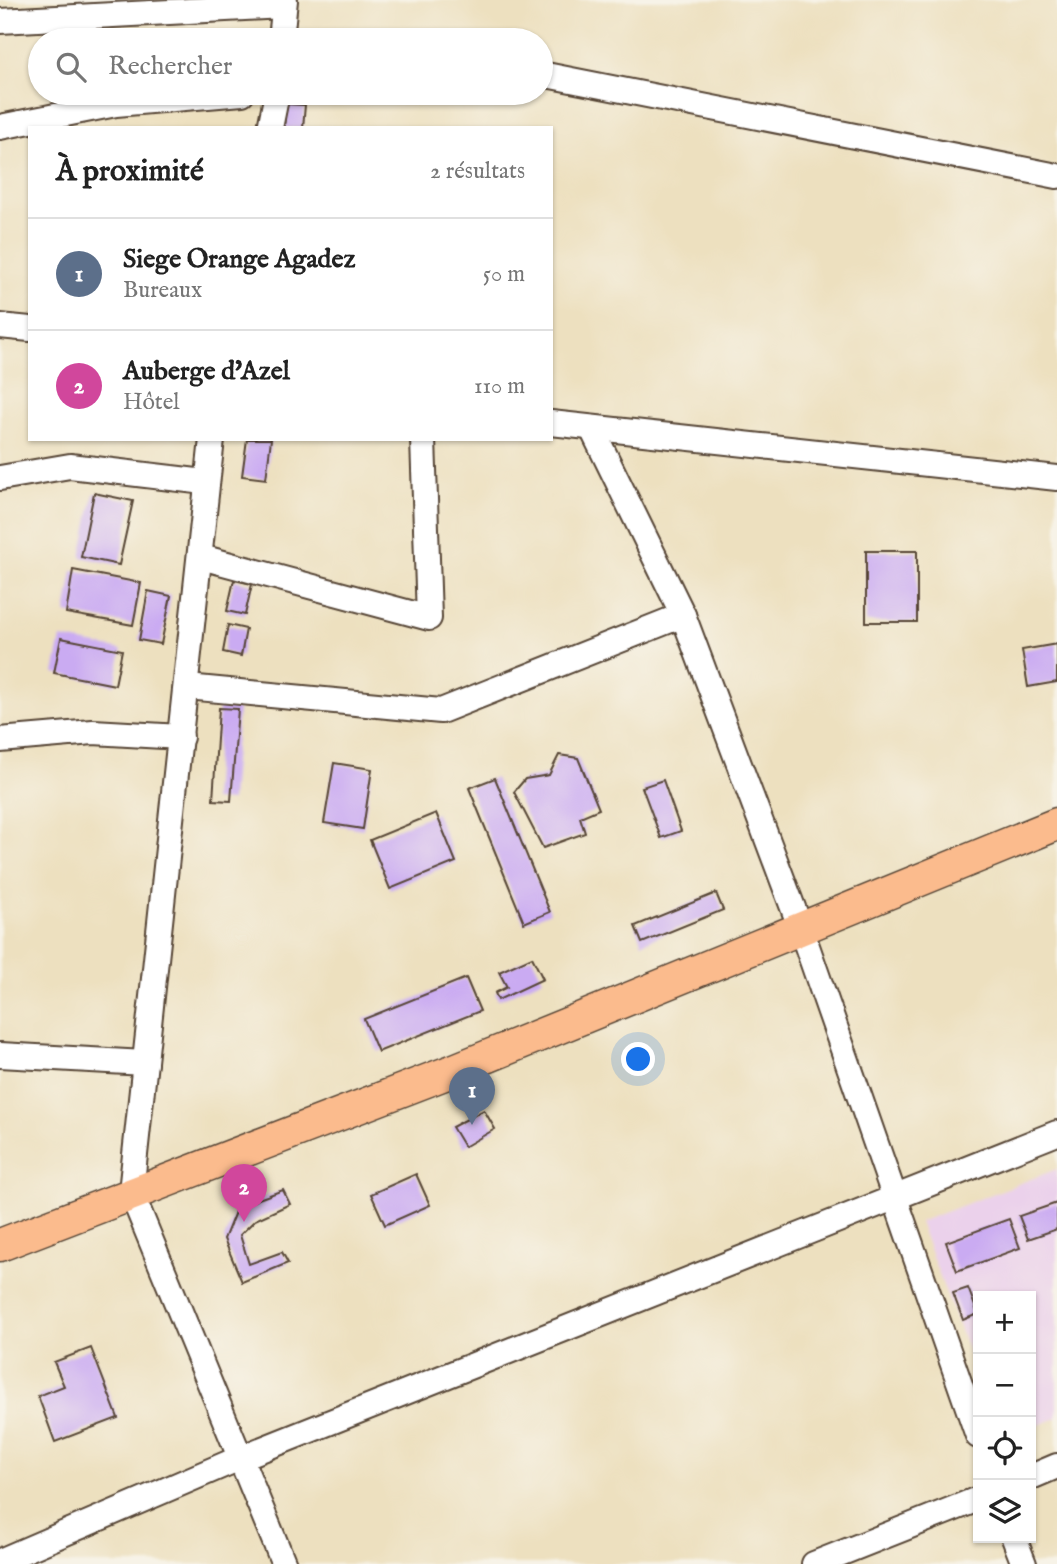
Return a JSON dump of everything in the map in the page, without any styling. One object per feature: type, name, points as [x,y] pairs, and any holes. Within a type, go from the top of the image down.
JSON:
[{"type":"main road","points":[[0,1245],[131,1192],[452,1071],[1057,824]]},
{"type":"street","points":[[0,21],[149,7],[285,3],[282,28]]},
{"type":"street","points":[[553,76],[1057,176]]},
{"type":"street","points":[[0,127],[111,105]]},
{"type":"street","points":[[270,126],[275,105]]},
{"type":"street","points":[[0,326],[28,329]]},
{"type":"street","points":[[553,423],[1057,478]]},
{"type":"street","points":[[592,429],[683,615],[801,929],[973,1421]]},
{"type":"street","points":[[212,441],[205,482],[201,557],[131,1192],[284,1564]]},
{"type":"street","points":[[201,557],[429,618],[424,441]]},
{"type":"street","points":[[0,478],[70,466],[205,482]]},
{"type":"street","points":[[187,687],[441,711],[683,615]]},
{"type":"street","points":[[0,740],[93,732],[181,737]]},
{"type":"street","points":[[0,1055],[145,1063]]},
{"type":"street","points":[[0,1561],[240,1458],[1057,1133]]},
{"type":"street","points":[[1036,1476],[1057,1466]]},
{"type":"street","points":[[814,1564],[973,1501]]},
{"type":"street","points":[[1016,1543],[1024,1564]]},
{"type":"shaded area","points":[[1057,1169],[1057,1418],[1036,1426],[1036,1291],[973,1291],[973,1364],[919,1222]]},
{"type":"building","points":[[286,105],[305,105],[303,126],[284,126]]},
{"type":"building","points":[[247,441],[271,441],[266,479],[242,476]]},
{"type":"building","points":[[94,493],[133,501],[119,565],[81,557]]},
{"type":"building","points":[[866,551],[917,551],[917,622],[866,622]]},
{"type":"building","points":[[73,570],[141,583],[133,625],[66,613]]},
{"type":"building","points":[[234,580],[252,584],[245,615],[227,611]]},
{"type":"building","points":[[148,591],[171,596],[161,644],[139,640]]},
{"type":"building","points":[[228,625],[246,629],[241,656],[223,652]]},
{"type":"building","points":[[61,638],[122,650],[115,685],[54,673]]},
{"type":"building","points":[[1057,644],[1057,682],[1028,687],[1022,650]]},
{"type":"building","points":[[219,708],[238,709],[231,801],[213,800]]},
{"type":"building","points":[[559,755],[578,758],[599,809],[580,817],[585,833],[543,848],[514,792],[525,779],[549,775]]},
{"type":"building","points":[[334,763],[372,769],[363,829],[324,823]]},
{"type":"building","points":[[495,778],[550,912],[524,923],[469,788]]},
{"type":"building","points":[[663,780],[681,831],[661,838],[642,787]]},
{"type":"building","points":[[436,813],[456,862],[390,889],[370,840]]},
{"type":"building","points":[[716,893],[723,910],[642,943],[635,926]]},
{"type":"building","points":[[532,957],[543,979],[498,1000],[495,993],[507,987],[499,972]]},
{"type":"building","points":[[466,978],[480,1011],[378,1052],[364,1019]]},
{"type":"building","points":[[484,1110],[495,1129],[464,1147],[452,1127]]},
{"type":"building","points":[[416,1174],[430,1205],[385,1225],[371,1194]]},
{"type":"building","points":[[283,1190],[290,1204],[255,1220],[240,1235],[249,1264],[282,1252],[288,1263],[242,1282],[224,1239],[237,1207]]},
{"type":"building","points":[[1057,1203],[1057,1229],[1028,1239],[1019,1216]]},
{"type":"building","points":[[1009,1219],[1020,1248],[957,1271],[946,1242]]},
{"type":"building","points":[[968,1288],[973,1301],[973,1316],[963,1320],[953,1293]]},
{"type":"building","points":[[91,1348],[118,1418],[55,1442],[38,1396],[64,1386],[54,1362]]},
{"type":"place","name":"Siege Orange Agadez","points":[[472,1125]]},
{"type":"place","name":"Auberge d'Azel","points":[[244,1222]]}]
